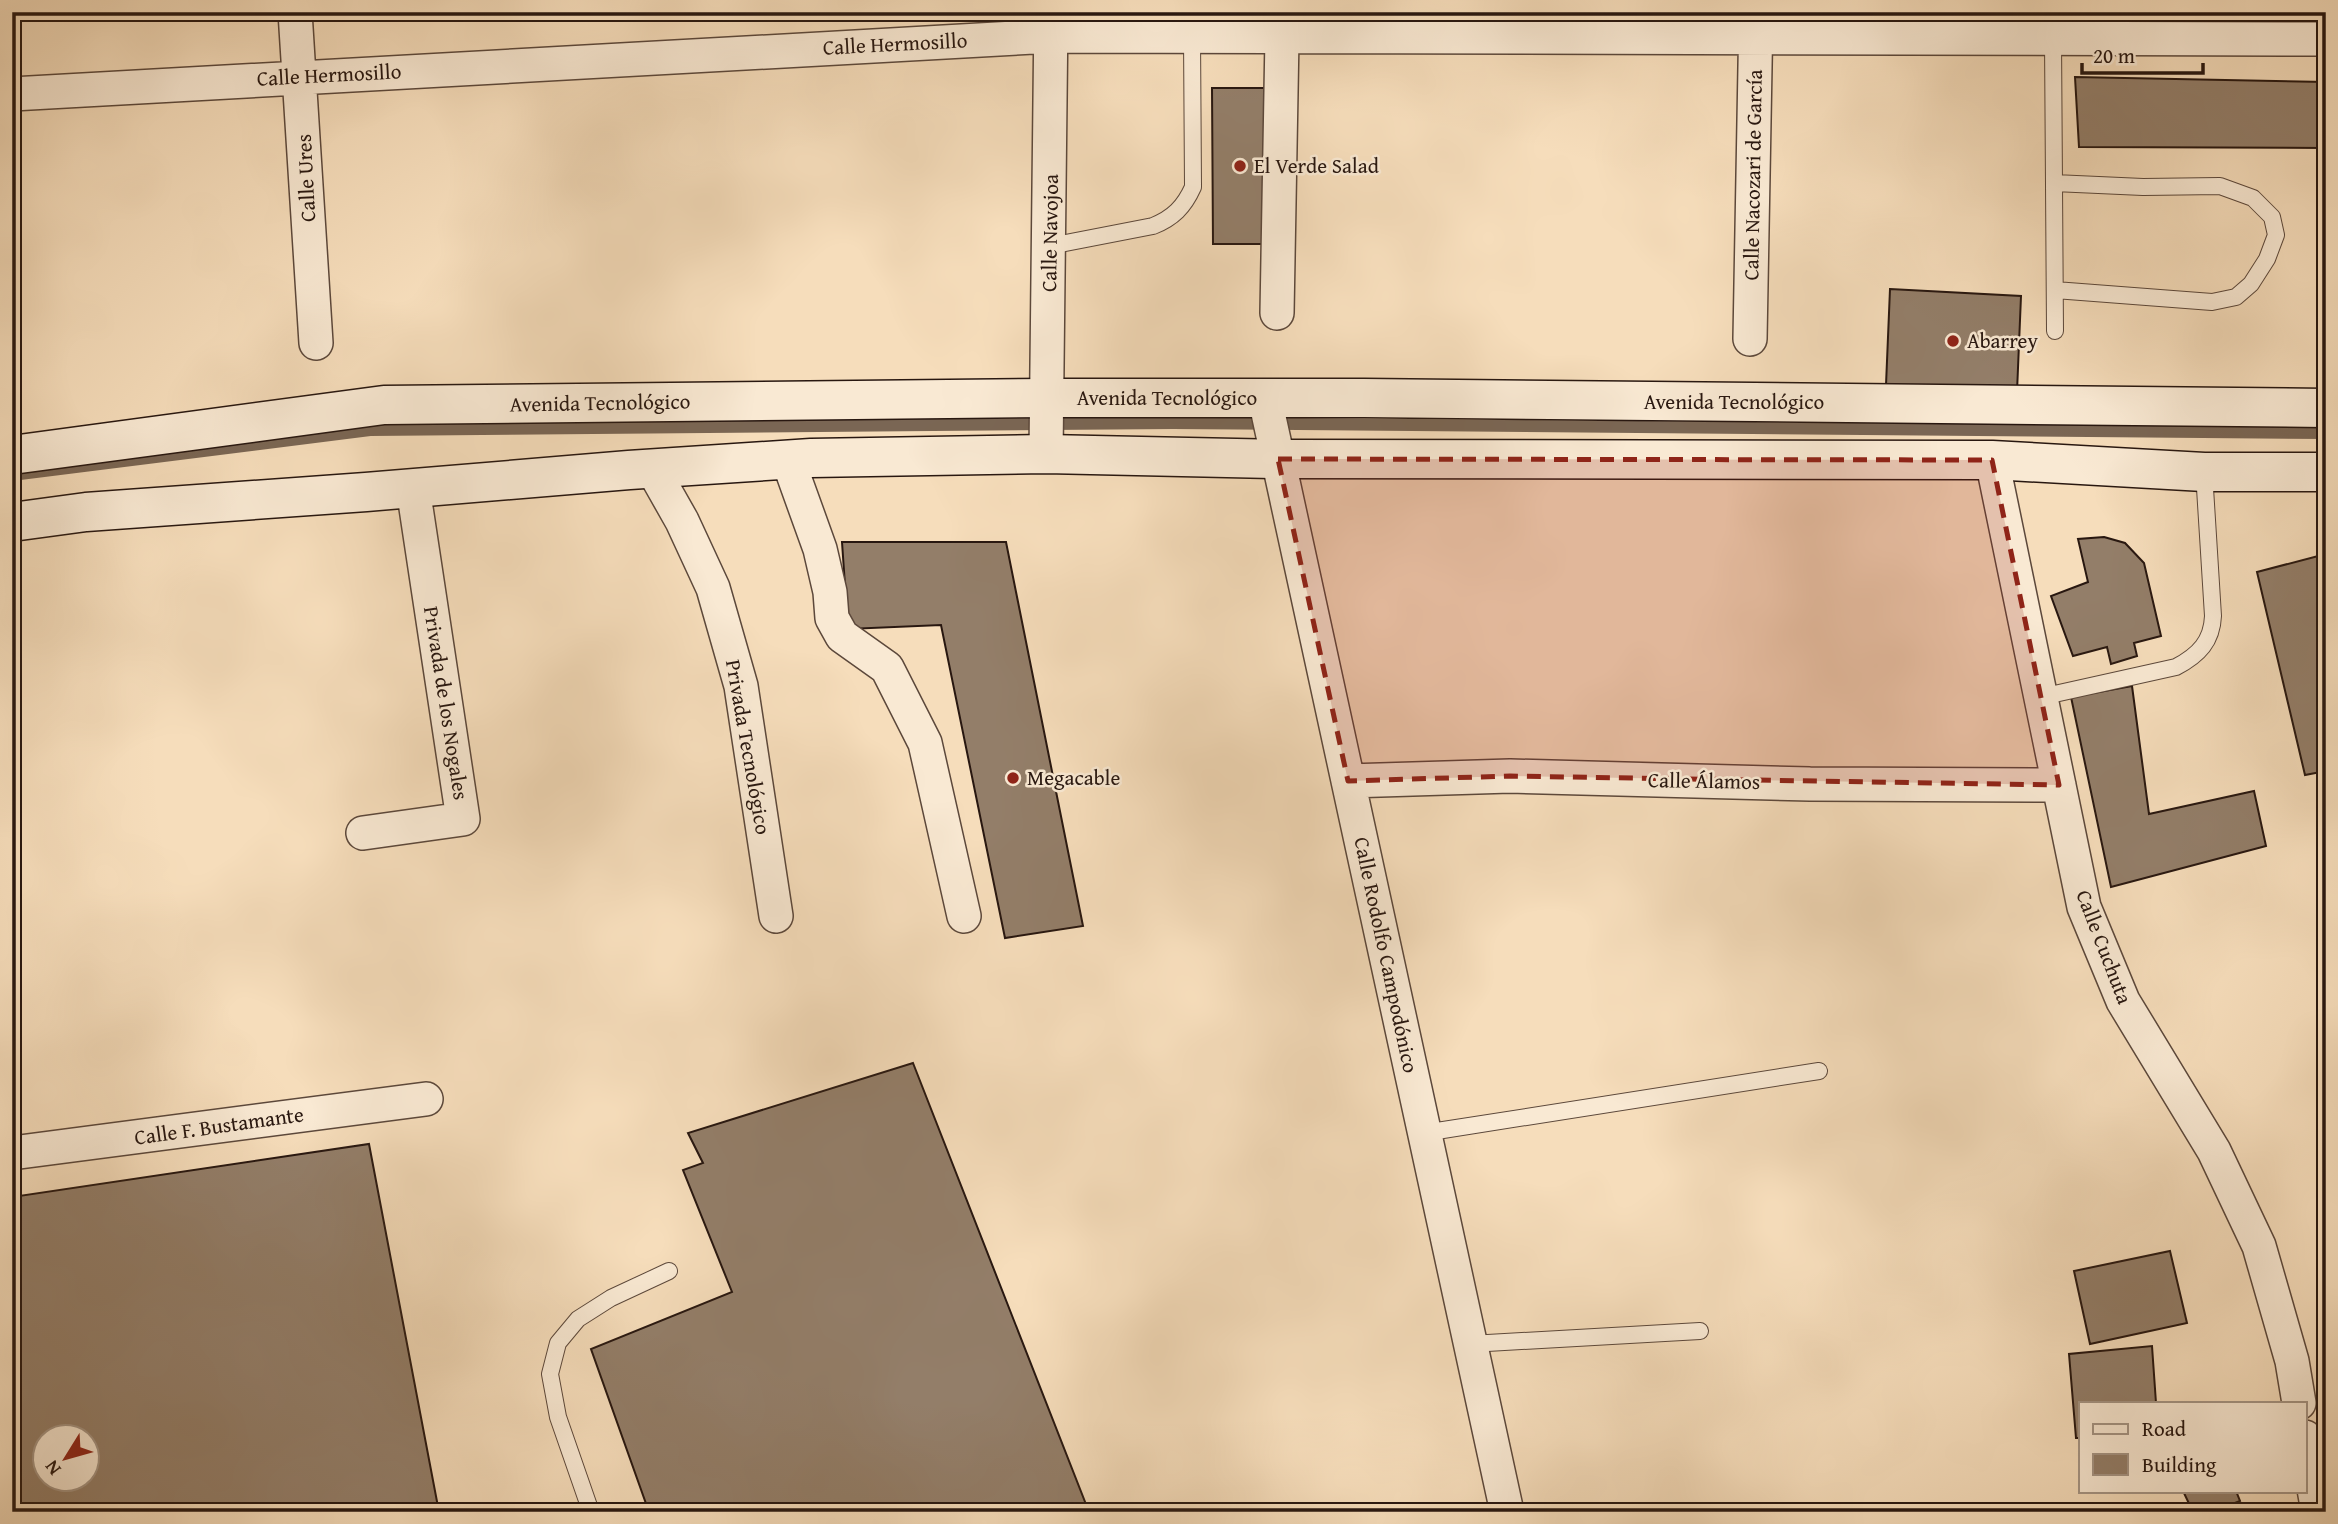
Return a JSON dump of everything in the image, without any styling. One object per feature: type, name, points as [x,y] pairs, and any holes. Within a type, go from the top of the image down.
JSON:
[{"type":"main road","name":"Avenida Tecnológico","points":[[12,455],[384,405],[1047,398],[1889,402],[2326,408]]},
{"type":"main road","points":[[12,522],[86,512],[652,468],[788,460],[1046,454],[1278,459],[1992,460],[2204,472],[2326,472]]},
{"type":"street","name":"Calle Ures","points":[[295,12],[316,343]]},
{"type":"street","name":"Calle Hermosillo","points":[[12,94],[1051,24],[1192,36],[1282,37],[1755,25],[2053,39],[2326,39]]},
{"type":"street","name":"Calle Navojoa","points":[[1046,454],[1051,24]]},
{"type":"street","name":"Calle Nacozari de García","points":[[1749,338],[1755,25]]},
{"type":"street","points":[[1276,313],[1282,37]]},
{"type":"street","name":"Calle Rodolfo Campodónico","points":[[1265,399],[1507,1512]]},
{"type":"street","points":[[788,460],[820,549],[830,592],[832,618],[842,636],[887,668],[925,743],[964,916]]},
{"type":"street","name":"Calle Cuchuta","points":[[1992,460],[2084,907],[2123,1000],[2214,1151],[2259,1246],[2292,1361],[2299,1402]]},
{"type":"street","name":"Privada Tecnológico","points":[[652,468],[682,521],[713,588],[741,685],[776,916]]},
{"type":"street","name":"Privada de los Nogales","points":[[363,833],[463,819],[413,488]]},
{"type":"street","name":"Calle Álamos","points":[[1348,781],[1510,776],[1810,784],[2059,786]]},
{"type":"street","name":"Calle F. Bustamante","points":[[12,1153],[426,1099]]},
{"type":"street","points":[[2306,1443],[2318,1512]]},
{"type":"lane","points":[[1050,246],[1153,226],[1167,220],[1185,204],[1193,187],[1192,36]]},
{"type":"lane","points":[[2053,39],[2055,331]]},
{"type":"lane","points":[[2054,183],[2143,187],[2220,186],[2253,198],[2272,217],[2276,236],[2267,260],[2251,284],[2236,297],[2212,302],[2055,290]]},
{"type":"lane","points":[[2041,697],[2176,667],[2193,658],[2205,645],[2212,631],[2213,615],[2204,472]]},
{"type":"lane","points":[[1424,1133],[1819,1071]]},
{"type":"lane","points":[[591,1512],[558,1417],[550,1374],[558,1343],[578,1320],[589,1312],[611,1298],[669,1271]]},
{"type":"lane","points":[[1470,1344],[1700,1331]]},
{"type":"highlighted area","points":[[1278,459],[1992,460],[2059,785],[1510,776],[1348,781]]},
{"type":"building","points":[[1783,12],[1910,12],[1910,15]]},
{"type":"building","points":[[2075,77],[2326,82],[2326,148],[2079,147]]},
{"type":"building","name":"El Verde Salad","points":[[1212,88],[1268,88],[1269,244],[1213,244]]},
{"type":"building","name":"Abarrey","points":[[1890,289],[2021,296],[2017,392],[1886,385]]},
{"type":"building","points":[[2104,537],[2125,543],[2144,563],[2161,636],[2134,643],[2137,656],[2111,664],[2107,647],[2073,656],[2051,596],[2088,582],[2078,539]]},
{"type":"building","name":"Megacable","points":[[842,542],[1006,542],[1083,926],[1005,938],[941,625],[848,629]]},
{"type":"building","points":[[2322,555],[2326,574],[2326,771],[2305,775],[2257,572]]},
{"type":"building","points":[[2132,686],[2149,814],[2254,791],[2266,846],[2111,887],[2071,697]]},
{"type":"building","points":[[913,1063],[1089,1512],[649,1512],[591,1349],[732,1292],[683,1170],[703,1163],[688,1133]]},
{"type":"building","points":[[369,1144],[439,1512],[12,1512],[12,1197]]},
{"type":"building","points":[[2170,1251],[2187,1323],[2090,1344],[2074,1271]]},
{"type":"building","points":[[2152,1346],[2156,1402],[2079,1402],[2079,1438],[2076,1438],[2069,1354]]},
{"type":"building","points":[[2183,1492],[2236,1492],[2240,1501],[2212,1512],[2193,1512]]},
{"type":"waterway","points":[[12,475],[370,430],[1173,423],[2326,433]]},
{"type":"place","name":"El Verde Salad","points":[[1240,166]]},
{"type":"place","name":"Abarrey","points":[[1953,341]]},
{"type":"place","name":"Megacable","points":[[1013,778]]}]
